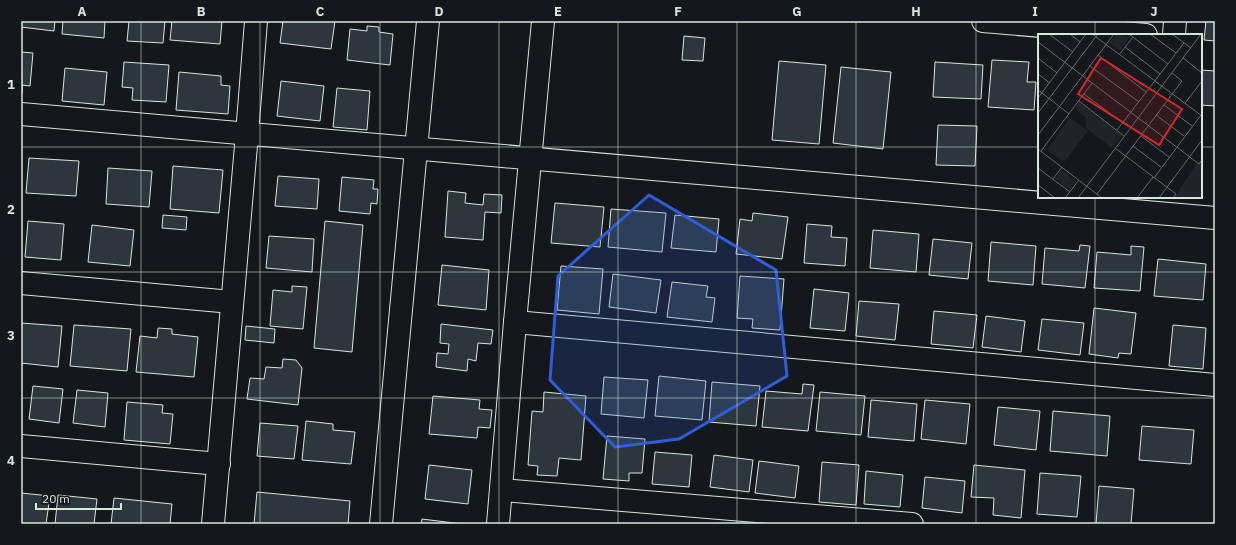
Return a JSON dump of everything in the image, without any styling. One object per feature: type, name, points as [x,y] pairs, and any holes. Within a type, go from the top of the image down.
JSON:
[{"type":"street","points":[[212,524],[219,464],[232,302],[248,134],[256,21]]},
{"type":"street","points":[[381,524],[428,21]]},
{"type":"street","points":[[498,524],[543,21]]},
{"type":"street","points":[[983,21],[1134,34]]},
{"type":"street","points":[[1174,34],[1175,21]]},
{"type":"street","points":[[21,114],[531,159],[1038,196]]},
{"type":"street","points":[[1062,198],[1157,205],[1215,218]]},
{"type":"street","points":[[21,283],[232,302]]},
{"type":"street","points":[[515,322],[1215,384]]},
{"type":"street","points":[[21,446],[219,464]]},
{"type":"street","points":[[502,490],[912,524]]},
{"type":"highlighted area","points":[[649,195],[776,270],[787,376],[679,439],[615,447],[550,380],[558,276]]},
{"type":"building","points":[[21,21],[55,21],[54,31],[21,27]]},
{"type":"building","points":[[63,21],[105,21],[104,38],[62,34]]},
{"type":"building","points":[[129,21],[165,21],[163,43],[127,41]]},
{"type":"building","points":[[172,21],[222,21],[220,44],[170,40]]},
{"type":"building","points":[[283,21],[335,21],[331,49],[280,43]]},
{"type":"building","points":[[1206,21],[1215,21],[1215,41],[1204,40]]},
{"type":"building","points":[[367,26],[379,27],[379,32],[393,34],[390,65],[347,60],[350,29],[367,31]]},
{"type":"building","points":[[684,36],[705,38],[703,61],[682,60]]},
{"type":"building","points":[[21,52],[33,53],[30,86],[22,85],[22,93]]},
{"type":"building","points":[[992,60],[1029,62],[1027,82],[1036,82],[1034,110],[988,107]]},
{"type":"building","points":[[779,61],[826,65],[819,144],[772,140]]},
{"type":"building","points":[[124,62],[169,65],[166,102],[132,100],[133,88],[122,87]]},
{"type":"building","points":[[935,62],[983,65],[981,99],[933,97]]},
{"type":"building","points":[[841,67],[891,72],[883,149],[833,143]]},
{"type":"building","points":[[65,68],[107,72],[104,105],[62,101]]},
{"type":"building","points":[[1202,70],[1215,71],[1215,106],[1202,105]]},
{"type":"building","points":[[179,72],[221,76],[221,85],[230,86],[228,114],[176,110]]},
{"type":"building","points":[[281,81],[324,86],[320,121],[277,116]]},
{"type":"building","points":[[337,88],[370,91],[367,130],[333,127]]},
{"type":"building","points":[[938,125],[977,126],[975,166],[936,165]]},
{"type":"building","points":[[29,158],[79,161],[76,196],[26,193]]},
{"type":"building","points":[[173,166],[223,170],[219,213],[170,209]]},
{"type":"building","points":[[108,168],[152,171],[149,207],[106,204]]},
{"type":"building","points":[[278,176],[319,179],[317,209],[275,206]]},
{"type":"building","points":[[342,177],[374,180],[373,189],[378,189],[377,204],[371,203],[370,214],[339,211]]},
{"type":"building","points":[[448,191],[466,193],[465,203],[483,205],[484,194],[502,195],[501,213],[485,212],[483,240],[445,237]]},
{"type":"building","points":[[555,203],[604,207],[600,247],[551,243]]},
{"type":"building","points":[[611,209],[666,213],[662,252],[608,247]]},
{"type":"building","points":[[753,213],[788,217],[782,259],[736,254],[740,219],[752,221]]},
{"type":"building","points":[[163,215],[187,217],[186,230],[162,228]]},
{"type":"building","points":[[675,215],[719,219],[716,252],[671,248]]},
{"type":"building","points":[[28,221],[64,224],[61,260],[25,257]]},
{"type":"building","points":[[325,221],[363,225],[352,352],[314,348]]},
{"type":"building","points":[[807,224],[832,226],[831,237],[847,238],[845,266],[804,263]]},
{"type":"building","points":[[92,225],[134,230],[130,266],[88,262]]},
{"type":"building","points":[[873,230],[919,234],[916,272],[870,268]]},
{"type":"building","points":[[269,236],[314,239],[312,272],[266,268]]},
{"type":"building","points":[[933,239],[972,243],[968,279],[929,275]]},
{"type":"building","points":[[991,242],[1036,246],[1033,285],[988,281]]},
{"type":"building","points":[[1080,245],[1090,246],[1085,288],[1042,284],[1045,248],[1079,251]]},
{"type":"building","points":[[1131,246],[1144,247],[1140,291],[1094,288],[1097,252],[1131,255]]},
{"type":"building","points":[[1158,259],[1206,264],[1203,300],[1154,296]]},
{"type":"building","points":[[442,265],[489,270],[486,310],[438,305]]},
{"type":"building","points":[[561,266],[603,269],[599,314],[557,310]]},
{"type":"building","points":[[613,274],[661,280],[656,313],[609,307]]},
{"type":"building","points":[[740,276],[784,279],[780,330],[752,328],[753,319],[737,318]]},
{"type":"building","points":[[672,282],[708,286],[706,297],[715,298],[712,322],[667,317]]},
{"type":"building","points":[[292,286],[307,287],[303,329],[270,326],[273,290],[292,292]]},
{"type":"building","points":[[814,289],[849,293],[845,331],[810,328]]},
{"type":"building","points":[[859,301],[899,304],[895,340],[856,336]]},
{"type":"building","points":[[1094,308],[1136,313],[1131,354],[1119,353],[1118,358],[1089,354]]},
{"type":"building","points":[[934,311],[977,315],[973,348],[931,344]]},
{"type":"building","points":[[986,316],[1025,321],[1021,352],[982,347]]},
{"type":"building","points":[[1042,319],[1084,323],[1080,355],[1038,350]]},
{"type":"building","points":[[21,323],[62,326],[58,367],[21,363]]},
{"type":"building","points":[[441,324],[493,330],[491,344],[478,343],[476,361],[468,359],[467,371],[436,367],[437,353],[448,354],[449,344],[440,343]]},
{"type":"building","points":[[74,325],[131,329],[127,371],[70,366]]},
{"type":"building","points":[[1173,325],[1206,328],[1203,369],[1169,366]]},
{"type":"building","points":[[246,326],[275,329],[274,343],[245,340]]},
{"type":"building","points":[[158,328],[172,329],[172,334],[198,337],[194,377],[136,372],[140,336],[157,338]]},
{"type":"building","points":[[283,359],[296,360],[302,368],[298,405],[247,399],[250,378],[264,379],[266,367],[282,368]]},
{"type":"building","points":[[659,376],[706,381],[702,420],[655,416]]},
{"type":"building","points":[[604,377],[648,380],[644,418],[601,414]]},
{"type":"building","points":[[712,382],[760,386],[756,426],[709,422]]},
{"type":"building","points":[[803,384],[814,385],[808,431],[762,427],[766,391],[802,394]]},
{"type":"building","points":[[33,386],[63,389],[59,423],[29,419]]},
{"type":"building","points":[[77,390],[108,393],[105,427],[73,423]]},
{"type":"building","points":[[544,392],[586,396],[581,460],[559,458],[557,476],[537,475],[538,466],[528,465],[532,411],[543,412]]},
{"type":"building","points":[[820,392],[865,396],[861,435],[816,431]]},
{"type":"building","points":[[433,396],[480,400],[479,409],[492,410],[490,428],[478,427],[477,438],[429,434]]},
{"type":"building","points":[[871,400],[917,404],[914,441],[868,437]]},
{"type":"building","points":[[925,400],[970,404],[966,444],[921,439]]},
{"type":"building","points":[[127,402],[163,405],[162,413],[173,414],[170,444],[124,440]]},
{"type":"building","points":[[998,407],[1040,411],[1036,450],[994,445]]},
{"type":"building","points":[[1053,411],[1110,416],[1107,456],[1050,451]]},
{"type":"building","points":[[306,421],[333,424],[333,430],[355,432],[351,464],[302,460]]},
{"type":"building","points":[[260,423],[298,426],[294,459],[257,456]]},
{"type":"building","points":[[1142,426],[1194,430],[1191,464],[1139,460]]},
{"type":"building","points":[[607,436],[645,439],[642,473],[629,473],[629,481],[603,479]]},
{"type":"building","points":[[655,452],[692,455],[689,487],[652,484]]},
{"type":"building","points":[[714,455],[753,460],[749,492],[710,487]]},
{"type":"building","points":[[759,461],[799,466],[795,498],[755,493]]},
{"type":"building","points":[[822,462],[859,465],[856,505],[819,502]]},
{"type":"building","points":[[429,465],[472,470],[468,504],[425,499]]},
{"type":"building","points":[[974,465],[1025,470],[1021,518],[993,515],[994,498],[971,497]]},
{"type":"building","points":[[866,471],[903,475],[900,507],[864,504]]},
{"type":"building","points":[[1040,473],[1081,476],[1077,517],[1037,514]]},
{"type":"building","points":[[925,477],[965,481],[962,513],[922,508]]},
{"type":"building","points":[[1099,486],[1134,489],[1131,524],[1096,524]]},
{"type":"building","points":[[257,492],[350,501],[348,524],[254,524]]},
{"type":"building","points":[[21,493],[50,496],[46,524],[21,524]]},
{"type":"building","points":[[58,495],[97,499],[94,524],[55,524]]},
{"type":"building","points":[[114,498],[172,504],[170,524],[111,524]]},
{"type":"building","points":[[422,519],[462,524],[421,524]]}]
